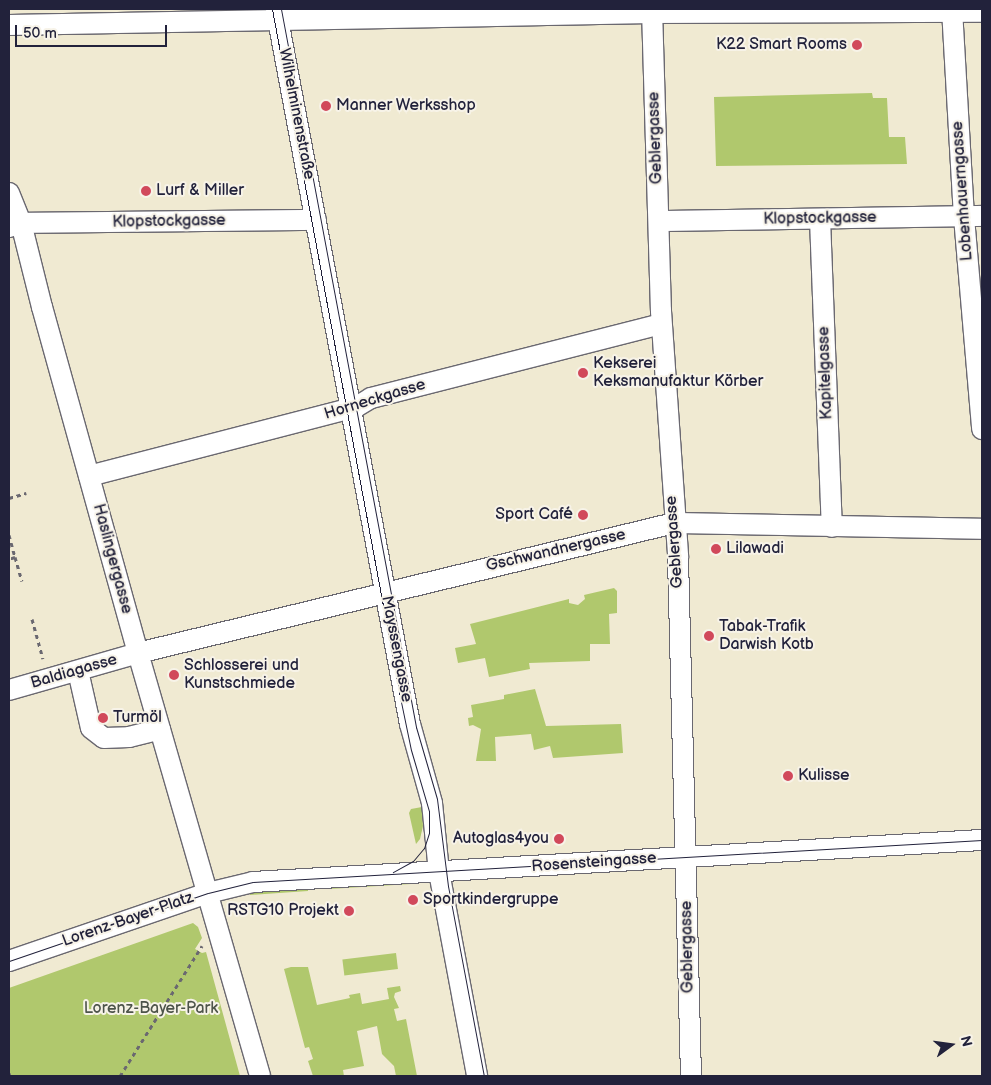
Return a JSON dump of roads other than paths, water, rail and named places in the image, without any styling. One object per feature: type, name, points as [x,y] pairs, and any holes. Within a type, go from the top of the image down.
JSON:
[{"type":"street","points":[[9,25],[277,14],[952,10],[982,12]]},
{"type":"street","name":"Lobenhauerngasse","points":[[952,10],[973,216],[982,429]]},
{"type":"street","name":"Geblergasse","points":[[652,11],[661,324],[674,523],[678,557],[692,1076]]},
{"type":"street","name":"Wilhelminenstraße","points":[[277,14],[316,220]]},
{"type":"street","name":"Haslingergasse","points":[[9,193],[15,225],[208,893]]},
{"type":"street","name":"Klopstockgasse","points":[[658,221],[973,216]]},
{"type":"street","name":"Kapitelgasse","points":[[820,219],[832,527]]},
{"type":"street","name":"Klopstockgasse","points":[[15,225],[316,220]]},
{"type":"street","name":"Mayssengasse","points":[[316,220],[410,724],[434,810],[439,872],[477,1076]]},
{"type":"street","name":"Horneckgasse","points":[[89,476],[351,408],[371,398],[661,324]]},
{"type":"street","name":"Gschwandnergasse","points":[[138,654],[674,523],[982,529]]},
{"type":"street","name":"Baldiagasse","points":[[9,690],[138,654]]},
{"type":"street","points":[[78,671],[91,728],[104,738],[129,737],[160,729]]},
{"type":"street","name":"Rosensteingasse","points":[[208,893],[253,882],[982,840]]},
{"type":"street","name":"Lorenz-Bayer-Platz","points":[[9,961],[208,893],[260,1076]]},
{"type":"tram line","points":[[272,9],[400,697],[411,750],[429,811],[429,833],[424,848],[413,861],[393,872]]},
{"type":"tram line","points":[[281,9],[416,727],[437,799],[448,886],[484,1076]]},
{"type":"tram line","points":[[9,961],[208,893],[253,882],[982,840]]},
{"type":"place","name":"K22 Smart Rooms","points":[[857,45]]},
{"type":"place","name":"Manner Werksshop","points":[[326,106]]},
{"type":"place","name":"Lurf & Miller","points":[[146,191]]},
{"type":"place","name":"Kekserei Keksmanufaktur Körber","points":[[583,373]]},
{"type":"place","name":"Sport Café","points":[[583,515]]},
{"type":"place","name":"Lilawadi","points":[[716,549]]},
{"type":"place","name":"Tabak-Trafik Darwish Kotb","points":[[709,636]]},
{"type":"place","name":"Schlosserei und Kunstschmiede","points":[[174,675]]},
{"type":"place","name":"Turmöl","points":[[103,718]]},
{"type":"place","name":"Kulisse","points":[[788,776]]},
{"type":"place","name":"Autoglas4you","points":[[559,839]]},
{"type":"place","name":"Sportkindergruppe","points":[[413,900]]},
{"type":"place","name":"RSTG10 Projekt","points":[[349,911]]},
{"type":"park label","name":"Lorenz-Bayer-Park","points":[[151,1009]]}]
